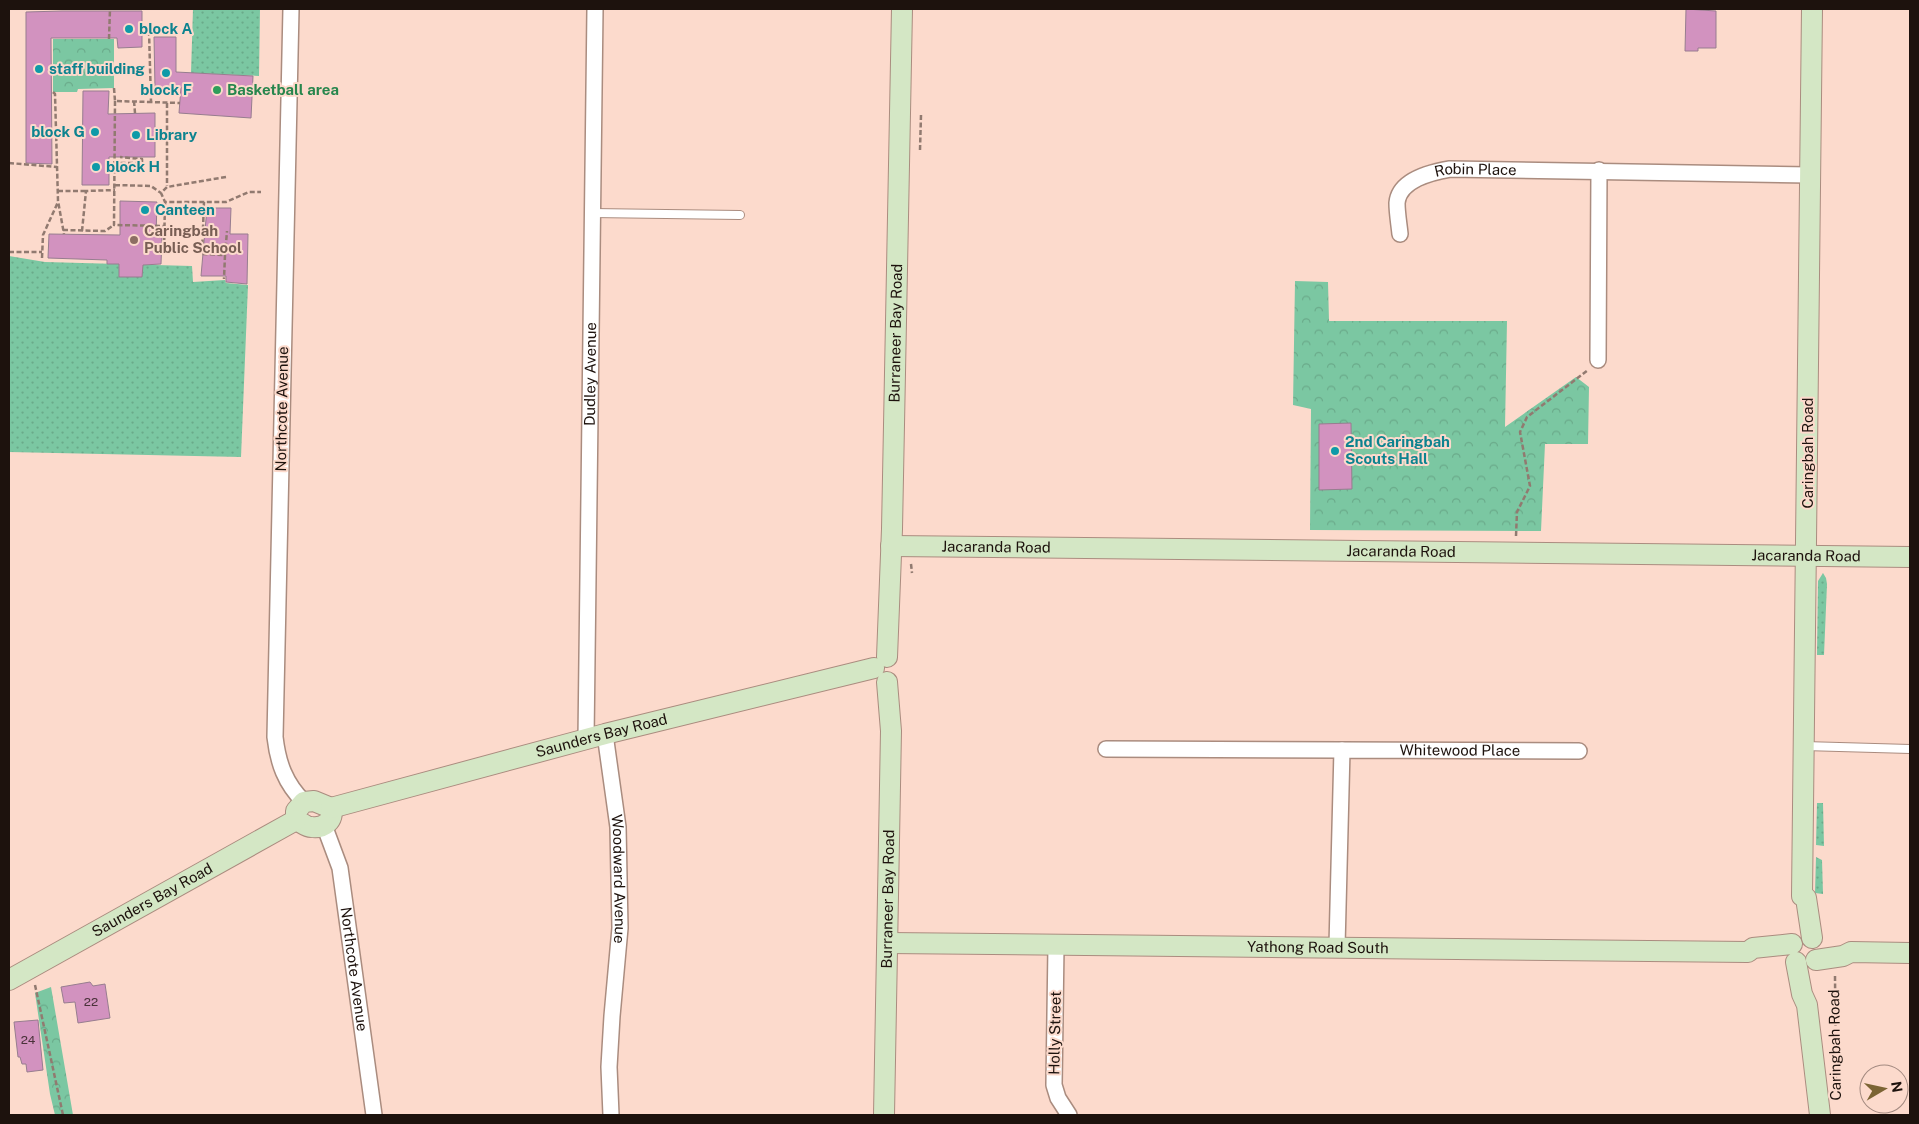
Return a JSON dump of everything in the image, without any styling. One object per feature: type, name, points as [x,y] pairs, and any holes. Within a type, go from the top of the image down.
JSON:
[{"type":"street","name":"Northcote Avenue","points":[[291,9],[275,737],[277,755],[286,781],[300,811]]},
{"type":"street","name":"Dudley Avenue","points":[[586,739],[595,9]]},
{"type":"street","name":"Burraneer Bay Road","points":[[884,1115],[890,731],[883,669],[891,546],[902,9]]},
{"type":"street","name":"Caringbah Road","points":[[1812,9],[1807,556],[1802,746],[1802,896],[1798,899],[1811,1001],[1807,1005],[1820,1115]]},
{"type":"street","name":"Robin Place","points":[[1400,234],[1397,201],[1410,183],[1430,172],[1450,169],[1809,175]]},
{"type":"street","points":[[1598,360],[1599,170]]},
{"type":"street","name":"Jacaranda Road","points":[[891,546],[1910,557]]},
{"type":"street","name":"Saunders Bay Road","points":[[327,816],[586,739],[883,669]]},
{"type":"street","name":"Woodward Avenue","points":[[605,734],[618,827],[620,918],[611,1024],[611,1115]]},
{"type":"street","name":"Whitewood Place","points":[[1106,749],[1579,751]]},
{"type":"street","points":[[1337,946],[1342,750]]},
{"type":"street","points":[[300,811],[314,801],[327,816]]},
{"type":"street","name":"Saunders Bay Road","points":[[9,980],[300,811]]},
{"type":"street","name":"Northcote Avenue","points":[[327,816],[340,868],[374,1115]]},
{"type":"street","name":"Yathong Road South","points":[[888,944],[1337,946],[1748,952],[1753,948],[1804,951],[1840,946],[1851,952],[1910,953]]},
{"type":"street","name":"Holly Street","points":[[1056,946],[1054,1085],[1058,1098],[1069,1115]]},
{"type":"lane","points":[[592,213],[740,214]]},
{"type":"lane","points":[[1802,746],[1910,749]]},
{"type":"path","points":[[109,39],[110,9]]},
{"type":"path","points":[[149,31],[151,102]]},
{"type":"path","points":[[150,81],[155,81]]},
{"type":"path","points":[[114,88],[114,225]]},
{"type":"path","points":[[53,92],[58,201],[63,232],[106,232],[114,225],[164,226]]},
{"type":"path","points":[[115,100],[180,103]]},
{"type":"path","points":[[134,101],[135,113]]},
{"type":"path","points":[[167,103],[167,187]]},
{"type":"path","points":[[920,115],[920,150]]},
{"type":"path","points":[[114,163],[142,163],[142,159],[120,157]]},
{"type":"path","points":[[9,163],[57,167]]},
{"type":"path","points":[[161,194],[167,187],[226,177]]},
{"type":"path","points":[[115,185],[151,186],[161,194],[165,202],[164,250]]},
{"type":"path","points":[[58,191],[115,190]]},
{"type":"path","points":[[82,231],[86,191]]},
{"type":"path","points":[[165,202],[226,202],[249,192],[261,192]]},
{"type":"path","points":[[42,258],[43,235],[58,201]]},
{"type":"path","points":[[204,202],[202,254],[225,255]]},
{"type":"path","points":[[224,278],[227,231]]},
{"type":"path","points":[[9,252],[42,252]]},
{"type":"path","points":[[1515,553],[1517,512],[1530,486],[1520,432],[1527,417],[1583,374],[1598,360]]},
{"type":"path","points":[[29,969],[38,993],[63,1115]]},
{"type":"path","name":"Caringbah Road","points":[[1834,976],[1836,1089]]},
{"type":"green space","points":[[193,9],[260,9],[259,76],[191,73]]},
{"type":"green space","points":[[53,39],[114,39],[114,88],[78,89],[77,92],[53,92]]},
{"type":"green space","points":[[9,256],[45,262],[192,266],[193,282],[225,280],[226,283],[248,285],[241,457],[9,452]]},
{"type":"green space","points":[[1295,281],[1328,282],[1329,321],[1507,321],[1505,427],[1576,377],[1589,387],[1588,444],[1545,444],[1541,531],[1310,530],[1311,409],[1293,405]]},
{"type":"green space","points":[[1823,573],[1827,584],[1824,655],[1817,655],[1818,581]]},
{"type":"green space","points":[[1817,803],[1823,803],[1824,846],[1816,845]]},
{"type":"green space","points":[[1816,857],[1822,860],[1823,894],[1815,893]]},
{"type":"green space","points":[[51,987],[73,1115],[55,1115],[50,1094],[35,993]]},
{"type":"building","points":[[1686,9],[1716,11],[1716,48],[1698,48],[1698,51],[1685,51]]},
{"type":"building","points":[[142,11],[142,47],[118,48],[117,38],[51,38],[52,164],[26,163],[26,12]]},
{"type":"building","name":"Basketball area","points":[[154,37],[176,37],[176,72],[253,76],[251,118],[179,113],[181,87],[155,88]]},
{"type":"building","points":[[83,91],[109,91],[108,114],[155,113],[155,157],[109,157],[109,185],[82,185]]},
{"type":"building","points":[[120,201],[157,202],[156,236],[162,237],[161,264],[143,265],[142,277],[119,277],[119,264],[107,264],[107,260],[48,258],[49,234],[120,235]]},
{"type":"building","points":[[207,208],[231,208],[230,234],[248,234],[247,284],[226,282],[226,276],[201,276]]},
{"type":"building","name":"2nd Caringbah Scouts Hall","points":[[1351,423],[1352,489],[1319,490],[1319,424]]},
{"type":"building","points":[[90,982],[93,986],[105,984],[110,1018],[78,1023],[75,1002],[64,1003],[61,987]]},
{"type":"building","points":[[38,1020],[43,1070],[27,1072],[26,1064],[22,1064],[20,1057],[18,1057],[14,1022]]},
{"type":"place","name":"block A","points":[[129,29]]},
{"type":"place","name":"staff building","points":[[39,69]]},
{"type":"place","name":"block F","points":[[166,73]]},
{"type":"place","name":"Basketball area","points":[[217,90]]},
{"type":"place","name":"block G","points":[[95,132]]},
{"type":"place","name":"Library","points":[[136,135]]},
{"type":"place","name":"block H","points":[[96,167]]},
{"type":"place","name":"Canteen","points":[[145,210]]},
{"type":"place","name":"Caringbah Public School","points":[[134,240]]},
{"type":"place","name":"2nd Caringbah Scouts Hall","points":[[1335,451]]}]
